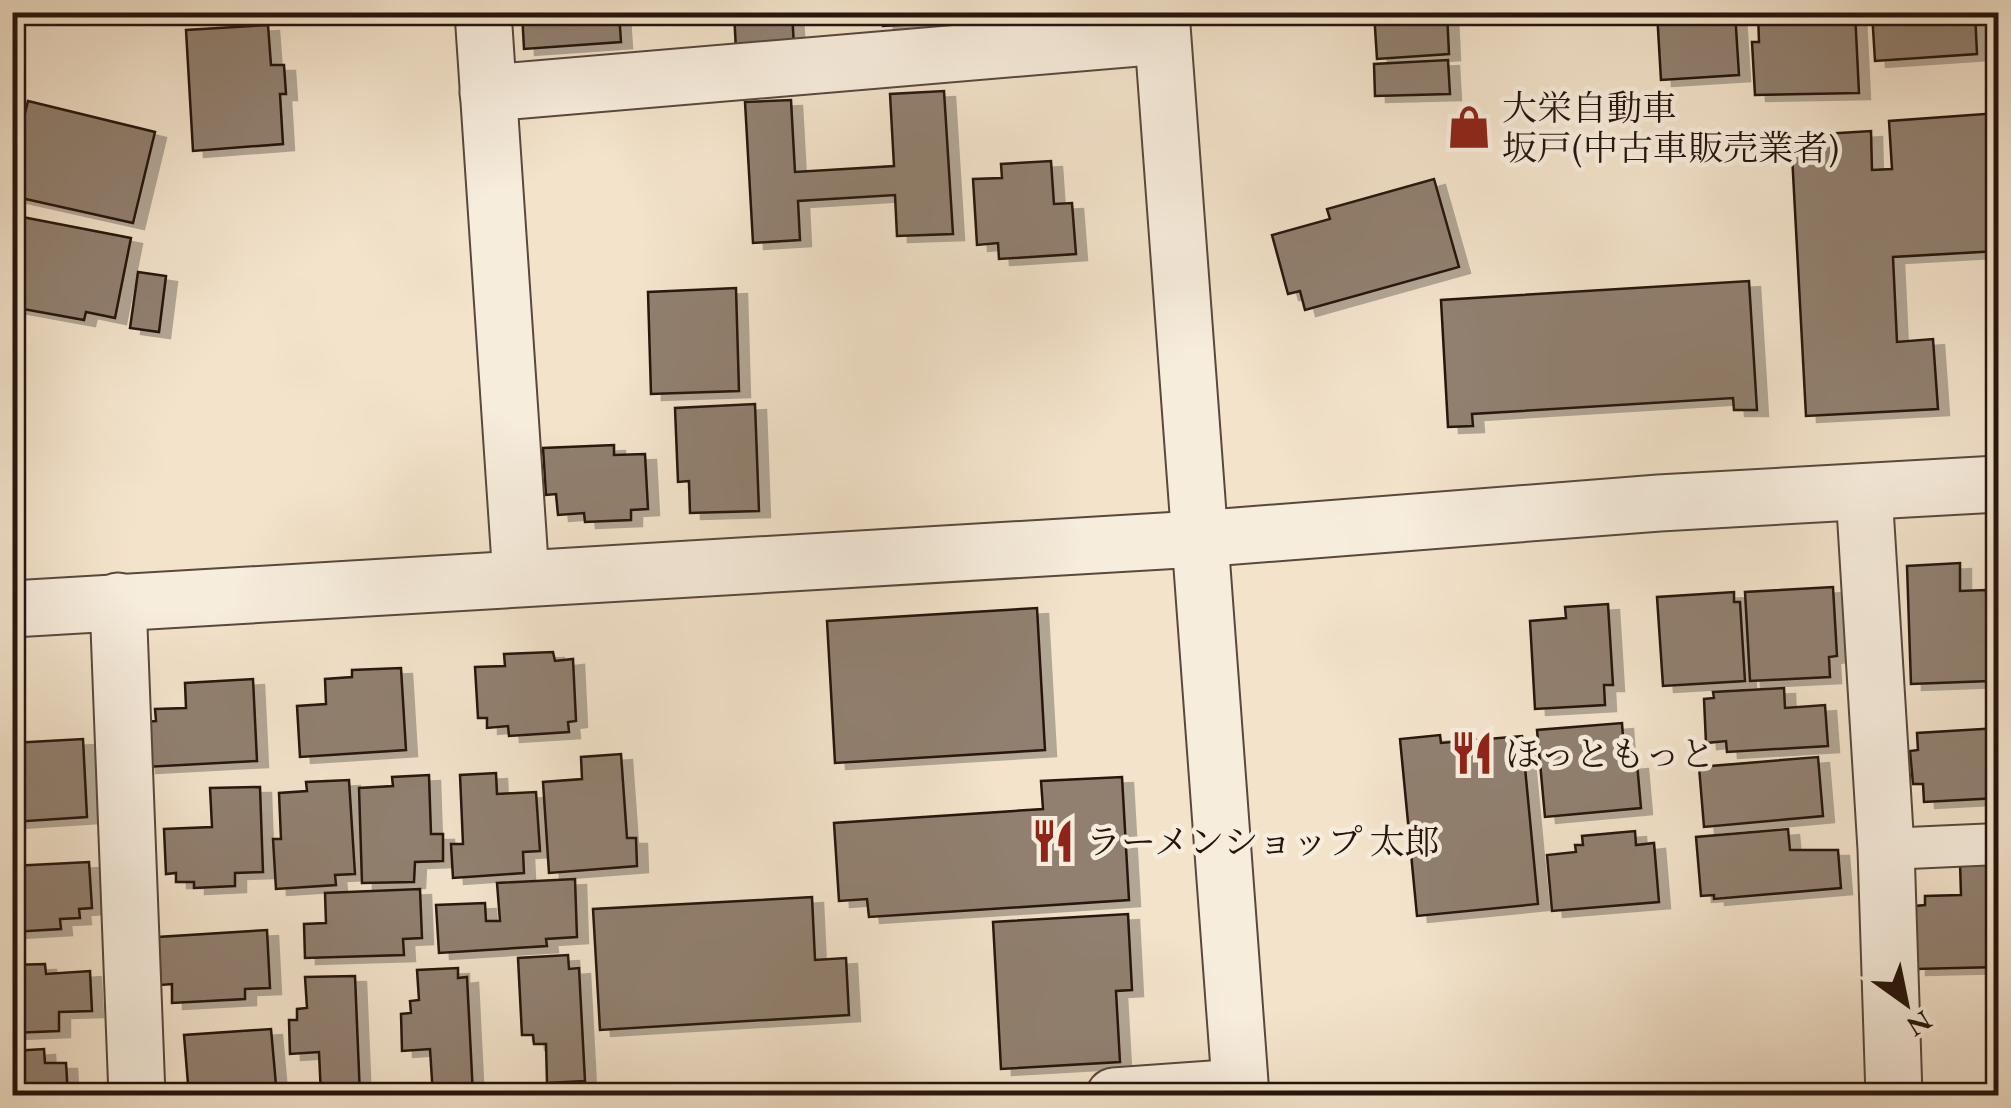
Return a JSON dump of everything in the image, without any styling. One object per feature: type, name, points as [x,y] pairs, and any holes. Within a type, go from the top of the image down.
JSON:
[{"type":"street","points":[[483,12],[521,578]]},
{"type":"street","points":[[488,93],[1161,24],[1240,1092],[1114,1096]]},
{"type":"street","points":[[12,609],[1197,539],[1659,503],[1998,484]]},
{"type":"street","points":[[1864,492],[1886,848],[1894,1096]]},
{"type":"street","points":[[118,601],[137,1096]]},
{"type":"lane","points":[[1886,848],[1998,844]]},
{"type":"building","points":[[522,12],[619,12],[621,42],[524,49]]},
{"type":"building","points":[[646,12],[708,12],[708,14],[647,19]]},
{"type":"building","points":[[734,12],[792,12],[794,46],[736,50]]},
{"type":"building","points":[[882,12],[951,12],[951,22],[883,26]]},
{"type":"building","points":[[961,12],[1014,12],[1015,33],[963,38]]},
{"type":"building","points":[[1374,12],[1447,12],[1449,54],[1377,59]]},
{"type":"building","points":[[1657,12],[1735,12],[1739,75],[1661,80]]},
{"type":"building","points":[[1758,12],[1855,12],[1859,93],[1755,95],[1752,42],[1759,42]]},
{"type":"building","points":[[1872,12],[1975,12],[1977,54],[1875,61]]},
{"type":"building","points":[[1987,12],[1998,12],[1998,78],[1992,79]]},
{"type":"building","points":[[268,25],[271,65],[284,65],[286,94],[280,94],[283,144],[193,151],[186,30]]},
{"type":"building","points":[[1448,60],[1450,94],[1375,96],[1374,64]]},
{"type":"building","points":[[944,91],[953,234],[897,236],[895,195],[798,201],[800,240],[753,243],[745,102],[791,100],[795,172],[894,166],[890,94]]},
{"type":"building","points":[[28,101],[155,132],[133,223],[12,196],[12,165]]},
{"type":"building","points":[[1998,113],[1998,251],[1893,257],[1897,342],[1933,339],[1938,409],[1806,416],[1791,136],[1871,131],[1872,170],[1892,169],[1889,121]]},
{"type":"building","points":[[1051,161],[1054,204],[1072,203],[1076,254],[999,259],[998,243],[977,245],[973,179],[1002,178],[1001,164]]},
{"type":"building","points":[[1434,179],[1459,267],[1305,310],[1300,291],[1288,294],[1272,235],[1330,219],[1327,209]]},
{"type":"building","points":[[12,215],[131,238],[115,318],[86,312],[84,320],[12,307]]},
{"type":"building","points":[[138,272],[166,276],[159,332],[130,328]]},
{"type":"building","points":[[1749,281],[1757,410],[1734,410],[1733,398],[1472,414],[1473,426],[1448,427],[1441,300]]},
{"type":"building","points":[[736,288],[739,391],[651,394],[648,292]]},
{"type":"building","points":[[755,404],[759,511],[690,513],[689,481],[678,482],[675,408]]},
{"type":"building","points":[[614,445],[614,455],[645,454],[648,509],[631,510],[631,520],[585,522],[584,513],[558,515],[556,494],[546,495],[543,448]]},
{"type":"building","points":[[1960,563],[1960,591],[1986,590],[1990,681],[1911,684],[1907,566]]},
{"type":"building","points":[[1833,587],[1837,656],[1829,657],[1830,677],[1750,681],[1745,592]]},
{"type":"building","points":[[1734,592],[1734,602],[1740,602],[1745,681],[1663,686],[1657,597]]},
{"type":"building","points":[[1992,598],[1998,598],[1998,678],[1995,678]]},
{"type":"building","points":[[1608,604],[1613,685],[1604,685],[1605,705],[1535,709],[1530,621],[1566,618],[1565,607]]},
{"type":"building","points":[[1037,608],[1045,750],[835,763],[827,621]]},
{"type":"building","points":[[553,652],[555,661],[573,659],[576,721],[568,722],[569,732],[509,736],[508,726],[487,728],[487,718],[478,718],[475,667],[505,666],[504,654]]},
{"type":"building","points":[[401,668],[406,750],[300,757],[297,706],[326,704],[325,679],[352,677],[352,670]]},
{"type":"building","points":[[253,679],[257,761],[145,767],[142,722],[156,721],[155,709],[186,708],[185,683]]},
{"type":"building","points":[[1784,688],[1785,708],[1825,705],[1828,746],[1727,752],[1726,741],[1706,743],[1704,699],[1714,698],[1713,692]]},
{"type":"building","points":[[1622,723],[1625,764],[1637,763],[1641,808],[1545,817],[1537,730]]},
{"type":"building","points":[[1998,728],[1998,798],[1924,802],[1923,784],[1913,784],[1910,751],[1918,750],[1917,733]]},
{"type":"building","points":[[1440,735],[1441,743],[1522,736],[1538,904],[1417,916],[1400,739]]},
{"type":"building","points":[[83,739],[87,817],[12,822],[12,743]]},
{"type":"building","points":[[621,754],[627,838],[636,838],[637,866],[549,873],[543,782],[582,779],[581,757]]},
{"type":"building","points":[[1818,757],[1823,816],[1704,827],[1699,767]]},
{"type":"building","points":[[496,773],[497,794],[536,792],[540,851],[523,852],[524,873],[453,878],[451,844],[463,844],[460,775]]},
{"type":"building","points":[[429,775],[431,834],[443,834],[443,861],[415,862],[414,882],[362,883],[359,788],[393,786],[392,777]]},
{"type":"building","points":[[1122,777],[1129,900],[869,917],[867,899],[839,901],[834,823],[1043,809],[1041,781]]},
{"type":"building","points":[[349,780],[355,874],[335,875],[336,885],[276,889],[273,839],[281,839],[279,793],[307,791],[306,782]]},
{"type":"building","points":[[260,787],[263,872],[235,873],[235,886],[194,888],[194,882],[176,882],[176,873],[166,874],[164,829],[212,827],[210,788]]},
{"type":"building","points":[[1788,829],[1790,850],[1838,850],[1841,888],[1714,899],[1714,895],[1701,896],[1696,837]]},
{"type":"building","points":[[1635,831],[1636,845],[1654,843],[1659,902],[1552,911],[1547,855],[1576,852],[1575,845],[1583,845],[1582,836]]},
{"type":"building","points":[[89,862],[92,908],[79,909],[80,918],[60,919],[61,929],[12,932],[12,866]]},
{"type":"building","points":[[1998,862],[1998,967],[1915,969],[1915,906],[1925,905],[1925,896],[1961,895],[1960,863]]},
{"type":"building","points":[[575,879],[577,937],[546,939],[547,946],[439,953],[436,905],[485,903],[486,921],[500,921],[497,883]]},
{"type":"building","points":[[420,889],[422,938],[403,939],[404,955],[305,958],[304,924],[326,923],[325,893]]},
{"type":"building","points":[[812,897],[815,960],[846,958],[849,1015],[600,1030],[593,909]]},
{"type":"building","points":[[1128,914],[1132,990],[1116,991],[1120,1062],[1001,1069],[993,922]]},
{"type":"building","points":[[267,930],[270,988],[245,989],[245,999],[172,1003],[172,984],[161,985],[158,937]]},
{"type":"building","points":[[568,955],[569,969],[579,968],[585,1081],[547,1083],[546,1044],[534,1044],[533,1035],[522,1035],[518,958]]},
{"type":"building","points":[[45,964],[46,974],[90,971],[92,1011],[59,1012],[59,1031],[12,1033],[12,965]]},
{"type":"building","points":[[458,968],[458,978],[467,977],[473,1095],[433,1096],[430,1049],[402,1051],[401,1014],[411,1013],[410,1001],[419,1000],[417,970]]},
{"type":"building","points":[[355,976],[360,1096],[321,1096],[319,1052],[290,1054],[289,1020],[297,1020],[297,1009],[307,1008],[305,977]]},
{"type":"building","points":[[271,1029],[277,1096],[189,1096],[184,1035]]},
{"type":"building","points":[[44,1049],[45,1063],[66,1063],[68,1096],[12,1096],[12,1051]]},
{"type":"place","name":"大栄自動車 坂戸(中古車販売業者)","points":[[1469,127]]},
{"type":"place","name":"ほっともっと","points":[[1472,753]]},
{"type":"place","name":"ラーメンショップ 太郎","points":[[1053,841]]}]
